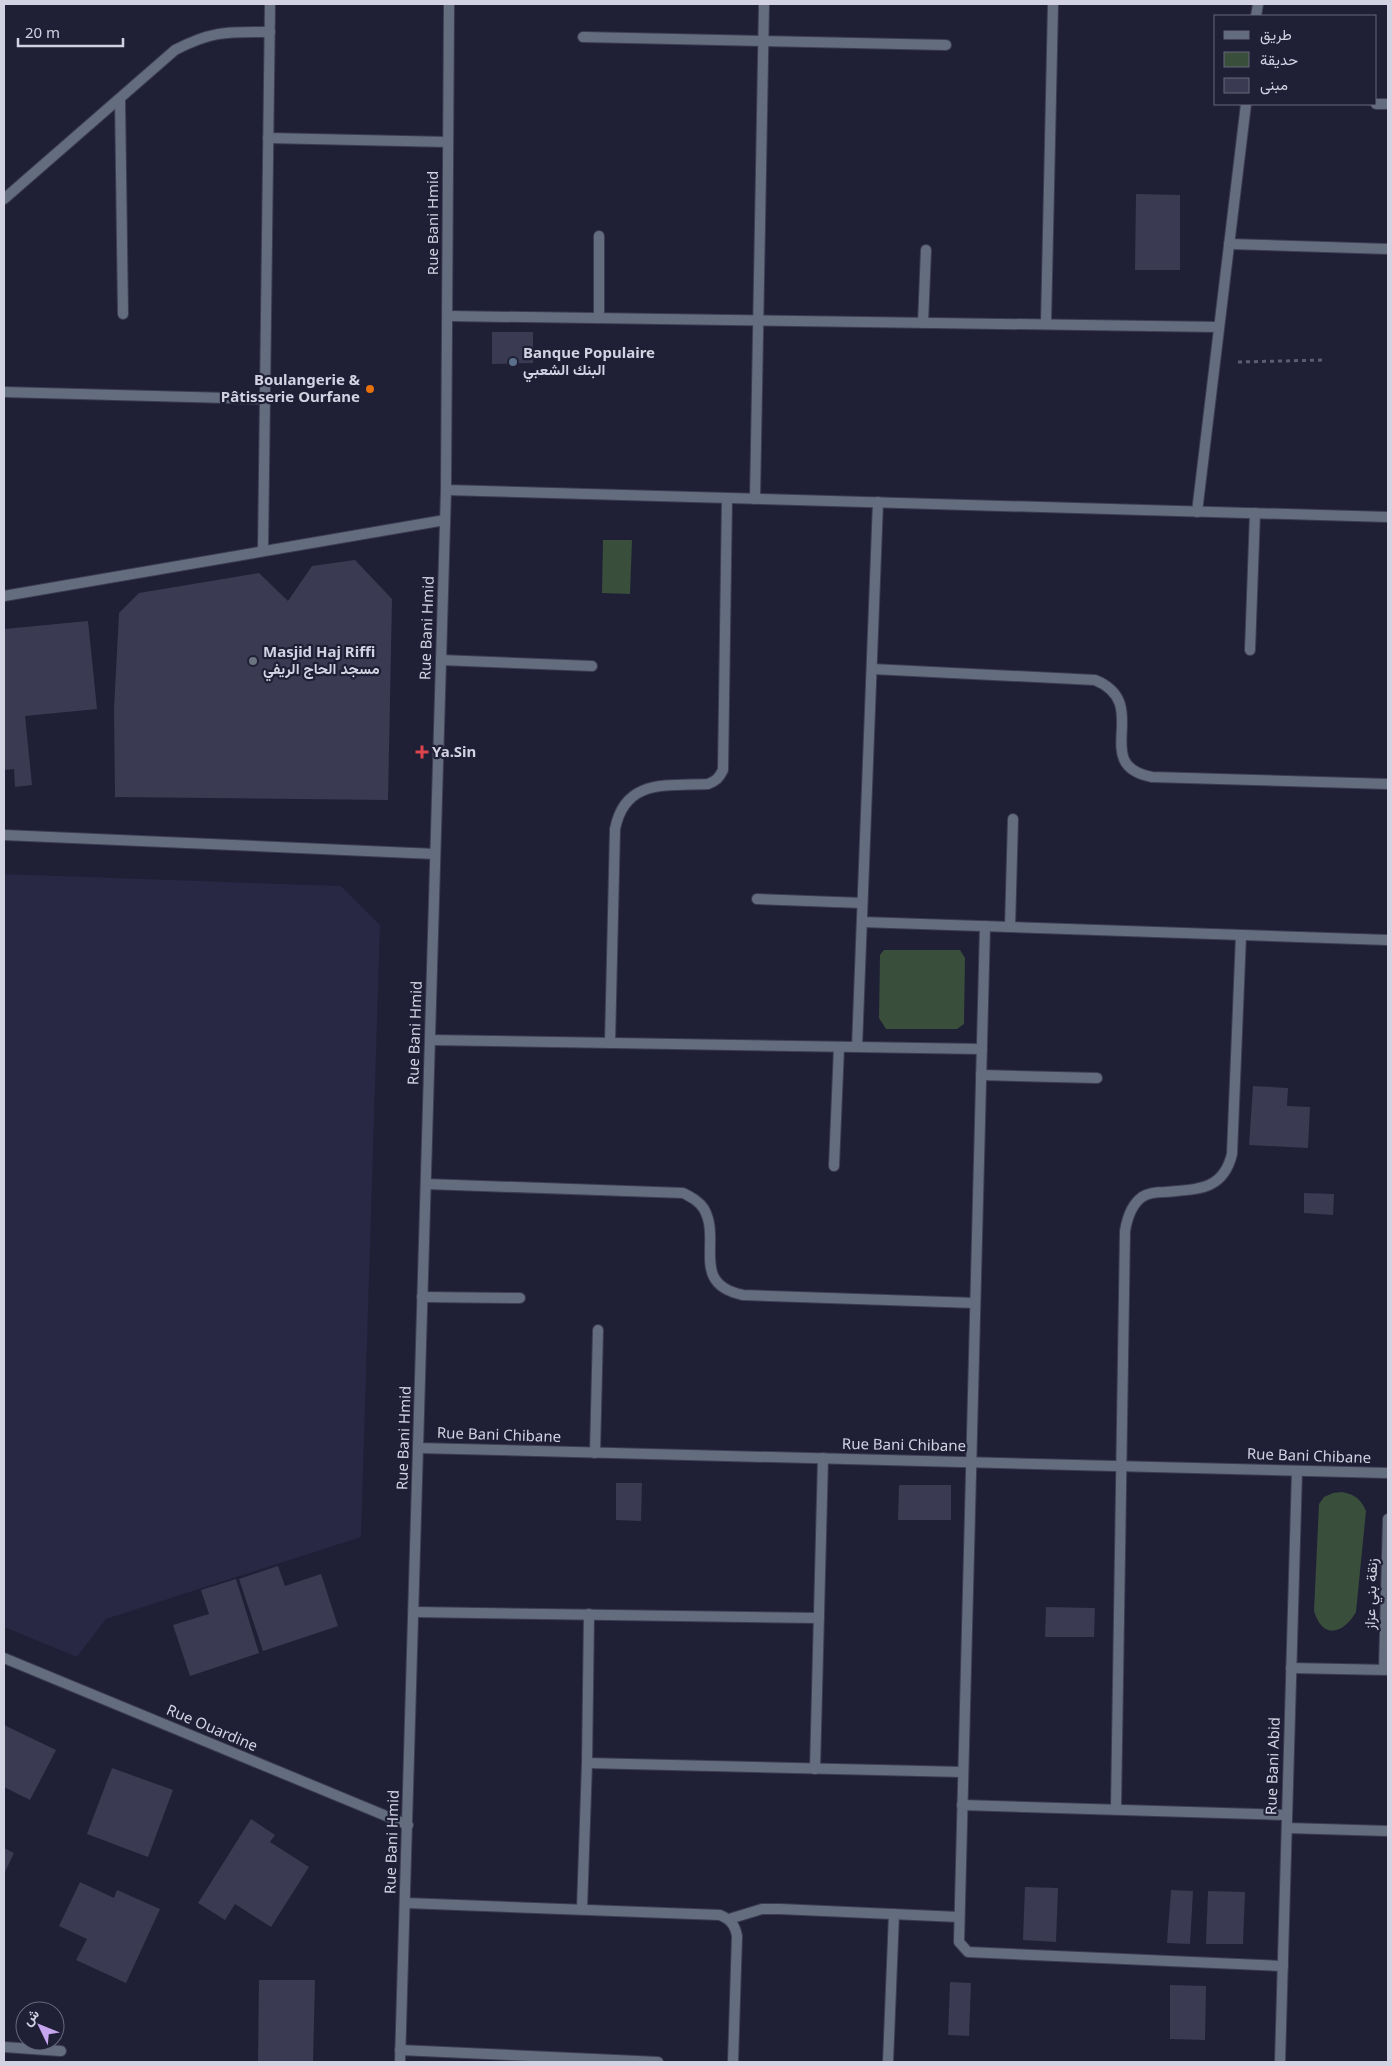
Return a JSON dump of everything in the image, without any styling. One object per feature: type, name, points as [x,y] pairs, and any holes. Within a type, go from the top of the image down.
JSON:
[{"type":"street","points":[[263,551],[270,4]]},
{"type":"street","name":"Rue Bani Hmid","points":[[400,2062],[446,490],[449,4]]},
{"type":"street","points":[[755,499],[764,4]]},
{"type":"street","points":[[1046,324],[1053,4]]},
{"type":"street","points":[[4,200],[175,50],[192,41],[222,32],[270,32]]},
{"type":"street","points":[[583,37],[946,45]]},
{"type":"street","points":[[120,99],[123,314]]},
{"type":"street","points":[[1197,512],[1246,105]]},
{"type":"street","points":[[268,138],[448,142]]},
{"type":"street","points":[[598,318],[599,236]]},
{"type":"street","points":[[1229,244],[1388,249]]},
{"type":"street","points":[[924,323],[926,250]]},
{"type":"street","points":[[448,316],[1219,327]]},
{"type":"street","points":[[4,392],[265,399]]},
{"type":"street","points":[[446,490],[1388,517]]},
{"type":"street","points":[[610,1043],[615,829],[617,816],[623,805],[641,790],[652,786],[708,784],[720,777],[723,770],[727,498]]},
{"type":"street","points":[[857,1047],[878,502]]},
{"type":"street","points":[[1250,650],[1254,513]]},
{"type":"street","points":[[4,596],[445,520]]},
{"type":"street","points":[[441,660],[592,666]]},
{"type":"street","points":[[872,669],[1095,680],[1106,684],[1119,698],[1122,707],[1122,751],[1125,761],[1131,769],[1141,775],[1152,777],[1388,784]]},
{"type":"street","points":[[1010,927],[1013,819]]},
{"type":"street","points":[[4,835],[436,854]]},
{"type":"street","points":[[757,899],[862,903]]},
{"type":"street","points":[[862,922],[1388,940]]},
{"type":"street","points":[[985,926],[959,1942],[963,1949],[968,1952],[1283,1966]]},
{"type":"street","points":[[1116,1809],[1125,1231],[1130,1212],[1143,1196],[1157,1192],[1206,1187],[1215,1183],[1230,1166],[1241,935]]},
{"type":"street","points":[[430,1040],[982,1049]]},
{"type":"street","points":[[834,1166],[839,1047]]},
{"type":"street","points":[[981,1076],[1098,1078]]},
{"type":"street","points":[[426,1184],[683,1193],[695,1199],[704,1208],[709,1220],[710,1267],[713,1275],[724,1288],[733,1293],[743,1295],[975,1303]]},
{"type":"street","points":[[422,1297],[520,1298]]},
{"type":"street","points":[[595,1453],[598,1330]]},
{"type":"street","name":"Rue Bani Chibane","points":[[418,1448],[1388,1473]]},
{"type":"street","points":[[815,1769],[823,1458]]},
{"type":"street","name":"Rue Bani Abid","points":[[1280,2062],[1297,1471]]},
{"type":"street","name":"زنقة بني عزاز","points":[[1386,1670],[1388,1519]]},
{"type":"street","points":[[414,1612],[819,1618]]},
{"type":"street","points":[[582,1909],[587,1763],[589,1614]]},
{"type":"street","name":"Rue Ouardine","points":[[4,1658],[408,1825]]},
{"type":"street","points":[[1291,1668],[1386,1670]]},
{"type":"street","points":[[587,1763],[963,1772]]},
{"type":"street","points":[[962,1805],[1287,1815]]},
{"type":"street","points":[[1287,1828],[1388,1831]]},
{"type":"street","points":[[406,1902],[720,1915],[729,1920],[735,1927],[737,1936],[733,2062]]},
{"type":"street","points":[[729,1920],[762,1909],[959,1917]]},
{"type":"street","points":[[888,2062],[894,1914]]},
{"type":"street","points":[[400,2050],[586,2061],[658,2062]]},
{"type":"path","points":[[1215,362],[1325,360]]},
{"type":"shaded area","points":[[4,874],[341,886],[380,925],[361,1537],[106,1619],[77,1657],[4,1627]]},
{"type":"green space","points":[[603,540],[632,540],[630,594],[602,593]]},
{"type":"green space","points":[[884,950],[960,950],[965,958],[964,1024],[957,1029],[886,1029],[879,1018],[880,955]]},
{"type":"green space","points":[[1342,1492],[1357,1498],[1366,1511],[1356,1612],[1346,1625],[1334,1631],[1323,1627],[1314,1611],[1319,1504],[1324,1497]]},
{"type":"building","points":[[1136,194],[1180,195],[1180,270],[1135,270]]},
{"type":"building","points":[[492,332],[533,332],[533,363],[492,364]]},
{"type":"building","name":"Masjid Haj Riffi مسجد الحاج الريفي","points":[[355,560],[392,599],[388,800],[115,797],[114,709],[119,613],[139,593],[259,573],[288,601],[312,566]]},
{"type":"building","points":[[88,621],[97,709],[25,716],[32,785],[15,787],[14,769],[4,770],[4,629]]},
{"type":"building","points":[[1253,1086],[1288,1088],[1287,1106],[1310,1107],[1308,1148],[1249,1145]]},
{"type":"building","points":[[1304,1193],[1334,1194],[1333,1215],[1304,1213]]},
{"type":"building","points":[[616,1483],[642,1483],[641,1521],[616,1520]]},
{"type":"building","points":[[899,1485],[951,1485],[951,1520],[898,1520]]},
{"type":"building","points":[[278,1566],[285,1586],[321,1574],[338,1626],[263,1651],[239,1579]]},
{"type":"building","points":[[236,1579],[259,1653],[190,1676],[173,1625],[209,1614],[201,1590]]},
{"type":"building","points":[[1046,1607],[1095,1608],[1094,1637],[1045,1637]]},
{"type":"building","points":[[4,1725],[56,1750],[30,1800],[4,1787]]},
{"type":"building","points":[[112,1768],[173,1790],[148,1857],[87,1834]]},
{"type":"building","points":[[251,1819],[275,1835],[270,1842],[309,1867],[271,1927],[235,1904],[225,1920],[198,1903]]},
{"type":"building","points":[[4,1848],[14,1853],[4,1874]]},
{"type":"building","points":[[80,1882],[114,1898],[117,1890],[160,1909],[126,1983],[76,1960],[87,1939],[59,1926]]},
{"type":"building","points":[[1025,1887],[1058,1888],[1056,1942],[1023,1940]]},
{"type":"building","points":[[1171,1890],[1193,1891],[1190,1944],[1167,1943]]},
{"type":"building","points":[[1208,1891],[1245,1892],[1243,1944],[1206,1944]]},
{"type":"building","points":[[259,1980],[315,1980],[313,2062],[258,2062]]},
{"type":"building","points":[[950,1982],[971,1983],[969,2036],[948,2035]]},
{"type":"building","points":[[1170,1985],[1206,1986],[1205,2040],[1170,2039]]},
{"type":"place","name":"Banque Populaire البنك الشعبي","points":[[513,362]]},
{"type":"place","name":"Boulangerie & Pâtisserie Ourfane","points":[[370,389]]},
{"type":"place","name":"Masjid Haj Riffi مسجد الحاج الريفي","points":[[253,661]]},
{"type":"place","name":"Ya.Sin","points":[[422,752]]}]
